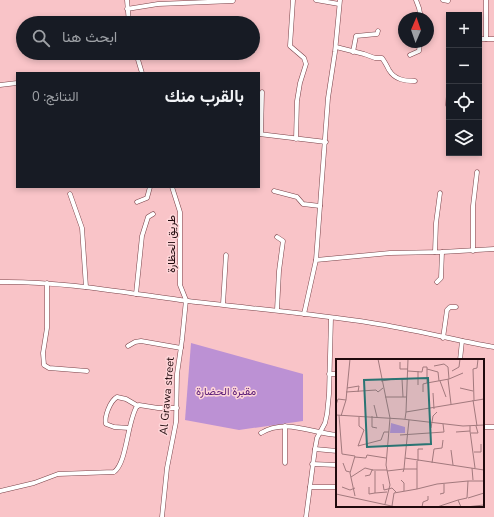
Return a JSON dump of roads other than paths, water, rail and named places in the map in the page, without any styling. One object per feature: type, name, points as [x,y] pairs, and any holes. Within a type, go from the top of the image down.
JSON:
[{"type":"street","points":[[127,0],[128,16]]},
{"type":"street","points":[[293,0],[290,46],[304,58],[306,64],[298,93],[296,139]]},
{"type":"street","points":[[304,314],[316,260],[329,87],[336,48],[339,2],[316,0]]},
{"type":"street","points":[[416,0],[420,12]]},
{"type":"street","points":[[443,0],[448,1]]},
{"type":"street","points":[[486,0],[486,39]]},
{"type":"street","points":[[128,9],[158,4],[232,1]]},
{"type":"street","points":[[353,52],[356,36],[377,34],[378,31]]},
{"type":"street","points":[[482,39],[494,39]]},
{"type":"street","points":[[336,48],[375,58],[382,58],[390,72],[396,77],[405,81],[415,81]]},
{"type":"street","points":[[410,55],[419,51],[419,48]]},
{"type":"street","points":[[138,60],[141,71]]},
{"type":"street","points":[[0,85],[16,83]]},
{"type":"street","points":[[262,92],[260,134],[326,142]]},
{"type":"street","points":[[473,251],[473,212],[477,172]]},
{"type":"street","points":[[137,202],[147,198],[150,188]]},
{"type":"street","name":"طريق الحظارة","points":[[172,188],[180,212],[180,285],[186,300]]},
{"type":"street","points":[[274,191],[297,197],[303,204],[320,206]]},
{"type":"street","points":[[435,252],[436,223],[440,193]]},
{"type":"street","points":[[70,194],[82,228],[86,287]]},
{"type":"street","points":[[136,294],[142,236],[148,217],[154,214]]},
{"type":"street","points":[[277,237],[283,241],[279,271],[277,310]]},
{"type":"street","points":[[316,260],[390,253],[494,249]]},
{"type":"street","points":[[437,282],[441,278],[442,252]]},
{"type":"street","points":[[223,304],[226,254]]},
{"type":"street","points":[[0,282],[47,283],[277,310],[373,323],[442,338],[494,346]]},
{"type":"street","points":[[47,283],[47,328],[43,354],[44,365],[49,368],[87,371]]},
{"type":"street","name":"Al Grawa street","points":[[162,517],[166,474],[175,428],[177,374],[186,300]]},
{"type":"street","points":[[442,338],[447,310],[450,307],[456,307]]},
{"type":"street","points":[[306,517],[315,449],[326,419],[331,318]]},
{"type":"street","points":[[128,346],[135,342],[141,341],[181,348]]},
{"type":"street","points":[[460,359],[462,341]]},
{"type":"street","points":[[329,374],[336,374]]},
{"type":"street","points":[[129,428],[114,427],[106,424],[106,419],[112,400],[117,397],[138,406],[176,408]]},
{"type":"street","points":[[0,491],[34,483],[58,474],[114,472],[120,465],[129,428],[134,412],[138,406]]},
{"type":"street","points":[[285,426],[285,463]]},
{"type":"street","points":[[261,434],[274,427],[285,426],[336,435]]},
{"type":"street","points":[[315,449],[336,450]]},
{"type":"street","points":[[312,464],[336,465]]},
{"type":"street","points":[[310,487],[336,487]]},
{"type":"park label","name":"مقبرة الحضارة","points":[[226,391]]}]
